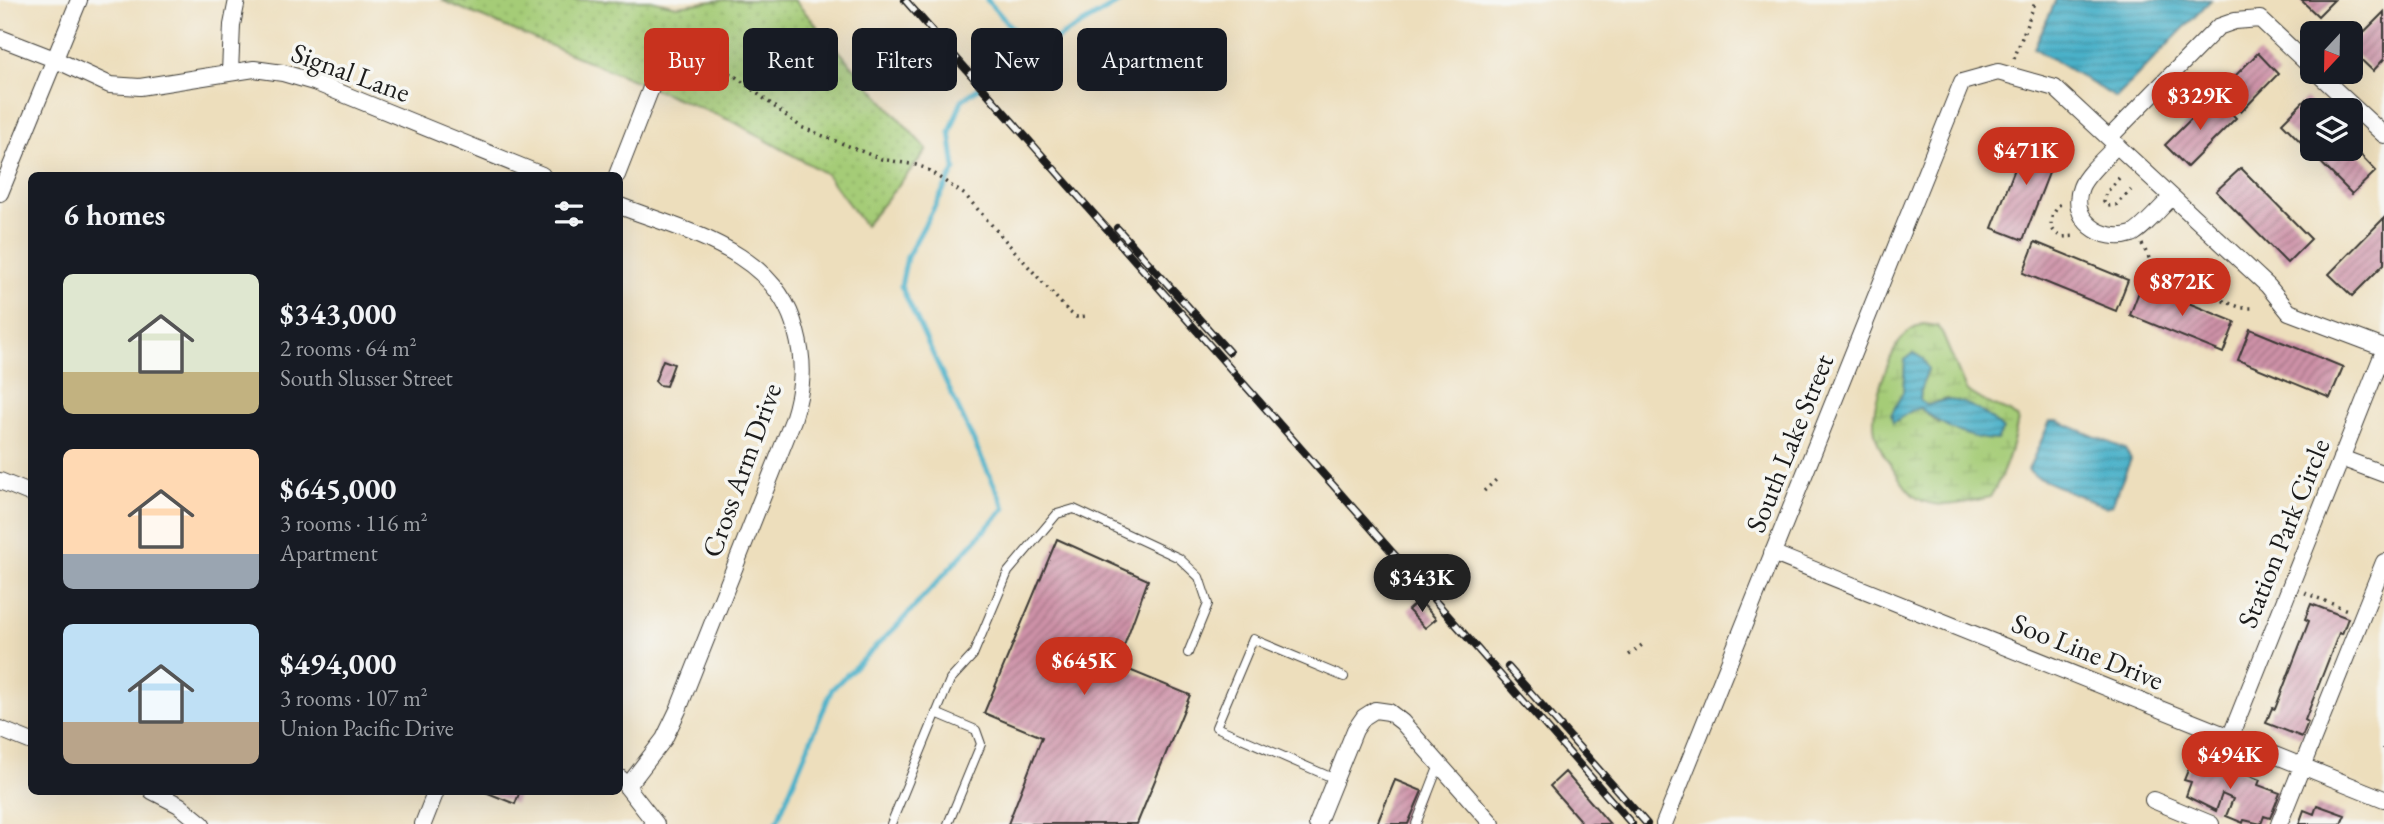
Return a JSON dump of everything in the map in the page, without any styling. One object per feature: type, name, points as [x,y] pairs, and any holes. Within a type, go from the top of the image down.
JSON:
[{"type":"street","points":[[0,193],[79,0]]},
{"type":"street","points":[[230,72],[232,25],[237,0]]},
{"type":"street","points":[[2172,197],[2134,234],[2110,236],[2089,227],[2078,209],[2081,187],[2113,142],[2218,27],[2235,21],[2260,19],[2300,57]]},
{"type":"street","name":"Signal Lane","points":[[0,38],[110,85],[140,87],[230,72],[263,70],[283,73],[314,82],[535,172]]},
{"type":"street","name":"South Lake Street","points":[[1664,824],[1962,82],[1998,72],[2055,88],[2113,142]]},
{"type":"street","points":[[2329,84],[2384,135]]},
{"type":"street","points":[[618,172],[650,91]]},
{"type":"street","points":[[2113,142],[2267,286],[2289,312],[2384,350]]},
{"type":"street","name":"Cross Arm Drive","points":[[623,207],[718,244],[743,257],[765,275],[792,314],[802,361],[802,393],[793,420],[678,710],[664,739],[623,783]]},
{"type":"street","name":"Station Park Circle","points":[[2231,735],[2384,350]]},
{"type":"street","points":[[2341,458],[2384,474]]},
{"type":"street","points":[[0,481],[28,492]]},
{"type":"street","name":"Soo Line Drive","points":[[1772,553],[2231,735],[2384,799]]},
{"type":"street","points":[[2279,824],[2384,562]]},
{"type":"street","points":[[1317,824],[1355,730],[1364,717],[1375,710],[1389,712],[1402,722],[1492,824]]},
{"type":"street","points":[[0,729],[28,740]]},
{"type":"street","points":[[623,783],[656,824]]},
{"type":"street","points":[[159,795],[202,824]]},
{"type":"street","points":[[423,824],[434,795]]},
{"type":"street","points":[[2153,800],[2211,824]]},
{"type":"lane","points":[[891,824],[950,680],[974,655],[1008,572],[1057,513],[1074,509],[1178,558],[1199,577],[1208,604],[1188,653]]},
{"type":"lane","points":[[1335,779],[1216,727],[1253,639],[1344,677]]},
{"type":"lane","points":[[936,713],[976,730],[981,744],[948,824]]},
{"type":"lane","points":[[1416,824],[1439,764]]},
{"type":"path","points":[[2014,59],[2036,0]]},
{"type":"path","points":[[729,73],[801,127],[881,159],[925,168],[965,195],[1060,304],[1076,317],[1088,316]]},
{"type":"path","points":[[2119,178],[2106,193],[2104,202],[2108,206],[2116,205],[2131,190]]},
{"type":"path","points":[[2060,204],[2052,215],[2050,224],[2053,230],[2061,237],[2077,236]]},
{"type":"path","points":[[2140,242],[2158,276],[2242,308],[2255,308]]},
{"type":"path","points":[[1484,491],[1496,480]]},
{"type":"path","points":[[2301,592],[2352,612]]},
{"type":"path","points":[[1629,655],[1642,645]]},
{"type":"green space","points":[[441,0],[651,0],[676,6],[723,0],[794,0],[819,28],[743,28],[743,91],[838,91],[838,50],[852,65],[852,91],[875,91],[927,150],[865,226],[826,174],[734,122],[660,91],[729,91],[729,28],[644,28],[644,85]]},
{"type":"green space","points":[[1923,324],[1937,326],[1942,333],[1966,390],[1987,403],[2010,412],[2018,419],[2008,460],[1990,497],[1943,505],[1925,502],[1905,487],[1879,444],[1874,415],[1883,377],[1893,353],[1905,335]],"holes":[[[1905,360],[1928,369],[1921,388],[1920,401],[1927,405],[1947,399],[1938,423],[1920,408],[1892,415],[1903,392]]]},
{"type":"water","points":[[2056,0],[2211,0],[2116,98],[2034,48]]},
{"type":"water","points":[[1914,353],[1923,359],[1928,369],[1921,388],[1920,401],[1927,405],[1949,400],[1971,406],[2003,430],[1997,440],[1975,438],[1955,431],[1920,408],[1893,423],[1891,415],[1903,392],[1905,360]]},
{"type":"water","points":[[2050,421],[2058,421],[2125,449],[2131,459],[2112,505],[2105,507],[2034,476],[2028,470]]},
{"type":"building","points":[[2301,0],[2334,0],[2318,16]]},
{"type":"building","points":[[2384,12],[2384,59],[2373,71],[2363,61],[2363,33]]},
{"type":"building","points":[[2258,53],[2278,74],[2241,112],[2220,91]]},
{"type":"building","points":[[2214,96],[2236,118],[2187,167],[2165,145]]},
{"type":"building","points":[[2300,105],[2300,141],[2282,123]]},
{"type":"building","points":[[2028,135],[2059,147],[2023,240],[1992,228]]},
{"type":"building","points":[[2363,158],[2376,171],[2352,194],[2319,161],[2363,161]]},
{"type":"building","points":[[2241,168],[2311,239],[2287,263],[2216,191]]},
{"type":"building","points":[[2384,218],[2384,264],[2352,296],[2329,274]]},
{"type":"building","points":[[2035,242],[2128,280],[2116,311],[2023,273]]},
{"type":"building","points":[[2142,284],[2235,322],[2223,353],[2130,315]]},
{"type":"building","points":[[2250,329],[2343,367],[2330,398],[2238,360]]},
{"type":"building","points":[[663,360],[674,364],[666,386],[655,381]]},
{"type":"building","points":[[1057,539],[1148,580],[1117,665],[1190,695],[1137,824],[1008,824],[1042,737],[984,713]]},
{"type":"building","points":[[1419,600],[1436,619],[1425,628],[1408,610]]},
{"type":"building","points":[[2311,604],[2348,618],[2342,634],[2339,633],[2305,720],[2308,722],[2302,737],[2266,723],[2272,708],[2275,709],[2309,621],[2305,619]]},
{"type":"building","points":[[2203,757],[2260,780],[2258,785],[2280,793],[2270,818],[2264,816],[2261,824],[2244,820],[2243,823],[2226,816],[2233,799],[2222,794],[2216,811],[2186,796],[2191,782],[2184,780],[2193,758],[2201,761]]},
{"type":"building","points":[[1565,772],[1610,824],[1583,824],[1550,786]]},
{"type":"building","points":[[1395,780],[1422,791],[1408,824],[1377,824]]},
{"type":"building","points":[[493,795],[518,795],[515,804]]},
{"type":"building","points":[[2317,805],[2345,815],[2341,824],[2299,824],[2304,810],[2314,814]]},
{"type":"waterway","points":[[987,0],[1012,28]]},
{"type":"waterway","points":[[776,824],[832,689],[895,628],[1005,508],[901,286],[907,257],[955,169],[950,132],[962,100],[1005,69],[1123,0]]},
{"type":"railway","points":[[905,0],[1632,824]]},
{"type":"railway","points":[[1117,228],[1229,352]]},
{"type":"railway","points":[[1508,667],[1647,824]]}]
